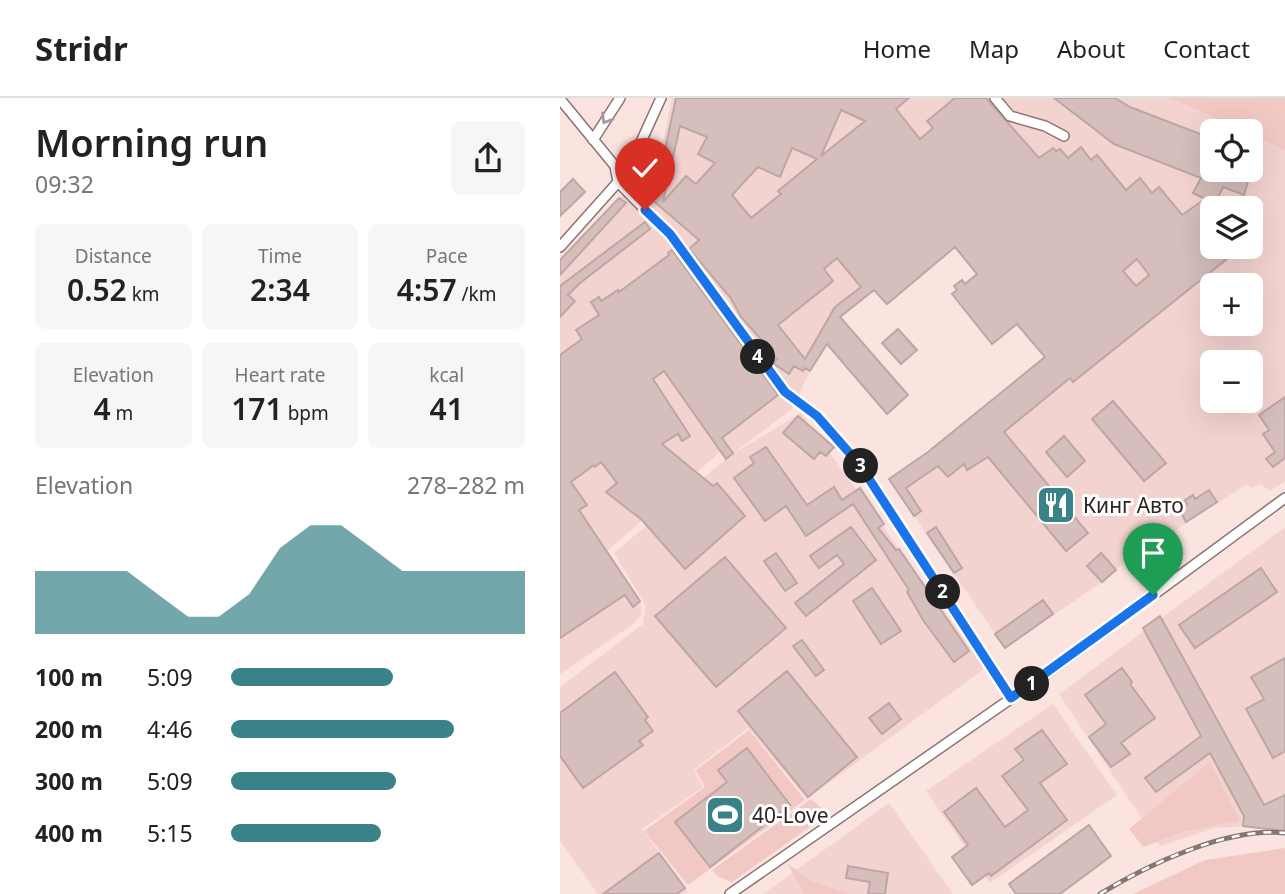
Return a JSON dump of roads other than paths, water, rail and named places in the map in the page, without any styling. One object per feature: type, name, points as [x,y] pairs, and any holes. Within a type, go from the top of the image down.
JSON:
[{"type":"street","points":[[593,140],[620,98]]},
{"type":"street","points":[[560,247],[618,182],[635,155],[661,98]]},
{"type":"street","points":[[995,98],[1010,116],[1045,125],[1064,136]]},
{"type":"street","points":[[560,99],[615,166],[618,182],[670,234],[785,392],[817,416],[860,465],[1011,698]]},
{"type":"street","points":[[730,894],[1011,698],[1285,498]]},
{"type":"railway","points":[[1100,894],[1141,871],[1189,850],[1239,836],[1285,833]]},
{"type":"place","name":"Кинг Авто","points":[[1056,505]]},
{"type":"place","name":"40-Love","points":[[725,815]]}]
